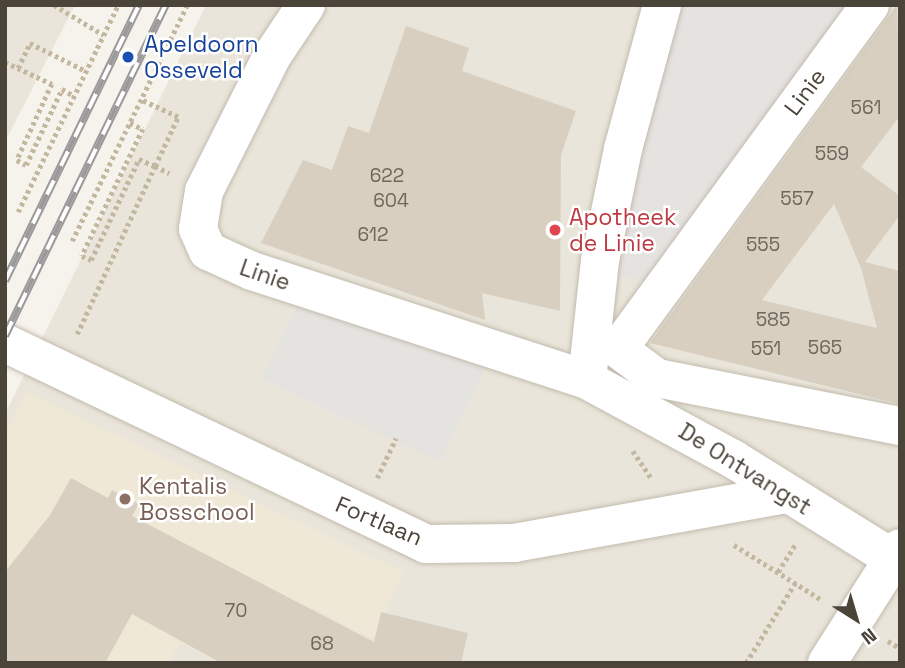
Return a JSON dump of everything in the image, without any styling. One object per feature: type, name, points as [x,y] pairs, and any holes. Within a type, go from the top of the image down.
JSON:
[{"type":"street","name":"Linie","points":[[306,5],[272,56],[204,191],[197,218],[208,251],[252,271],[587,380],[618,349],[870,5]]},
{"type":"street","points":[[587,380],[600,261],[623,149],[662,5]]},
{"type":"street","name":"Fortlaan","points":[[5,343],[426,544],[514,543],[785,494]]},
{"type":"street","points":[[618,349],[657,378],[900,426]]},
{"type":"street","name":"De Ontvangst","points":[[587,380],[678,427],[785,494],[896,556]]},
{"type":"street","points":[[827,663],[896,556]]},
{"type":"path","points":[[54,5],[104,35]]},
{"type":"path","points":[[18,212],[118,5]]},
{"type":"path","points":[[72,240],[187,5]]},
{"type":"path","points":[[18,68],[30,43],[86,71]]},
{"type":"path","points":[[5,62],[52,84],[17,160],[26,165],[62,89],[74,96]]},
{"type":"path","points":[[88,344],[75,338],[178,117],[141,100]]},
{"type":"path","points":[[130,123],[143,129],[82,256],[91,260],[139,159],[155,166]]},
{"type":"path","points":[[374,483],[396,438]]},
{"type":"path","name":"Fortlaan","points":[[362,477],[386,488]]},
{"type":"path","points":[[637,481],[650,477]]},
{"type":"path","points":[[746,663],[795,583]]},
{"type":"shaded area","points":[[5,5],[75,5],[5,142]]},
{"type":"shaded area","points":[[206,5],[900,5],[900,663],[5,663],[5,414]]},
{"type":"shaded area","points":[[677,5],[863,5],[658,283],[610,274]]},
{"type":"shaded area","points":[[299,302],[486,366],[440,462],[262,379]]},
{"type":"shaded area","name":"Kentalis Bosschool","points":[[26,392],[403,572],[373,639],[313,608],[283,663],[218,663],[180,642],[169,663],[5,663],[5,435]]},
{"type":"building","points":[[897,5],[900,116],[861,167],[900,196],[900,215],[865,262],[900,271],[900,404],[650,343]],"holes":[[[834,204],[861,268],[877,328],[762,300]]]},
{"type":"building","points":[[406,26],[469,48],[462,71],[576,111],[561,155],[560,311],[482,293],[485,320],[261,243],[303,160],[332,170],[348,126],[369,133]]},
{"type":"building","points":[[71,478],[108,498],[112,490],[139,504],[132,516],[374,642],[381,612],[468,633],[461,663],[221,663],[132,614],[105,663],[5,663],[5,572],[50,515]]},
{"type":"railway","points":[[5,281],[139,5]]},
{"type":"railway","points":[[5,336],[166,5]]},
{"type":"place","name":"Apeldoorn Osseveld","points":[[128,57]]},
{"type":"place","name":"Apotheek de Linie","points":[[555,230]]},
{"type":"place","name":"Kentalis Bosschool","points":[[125,499]]}]
